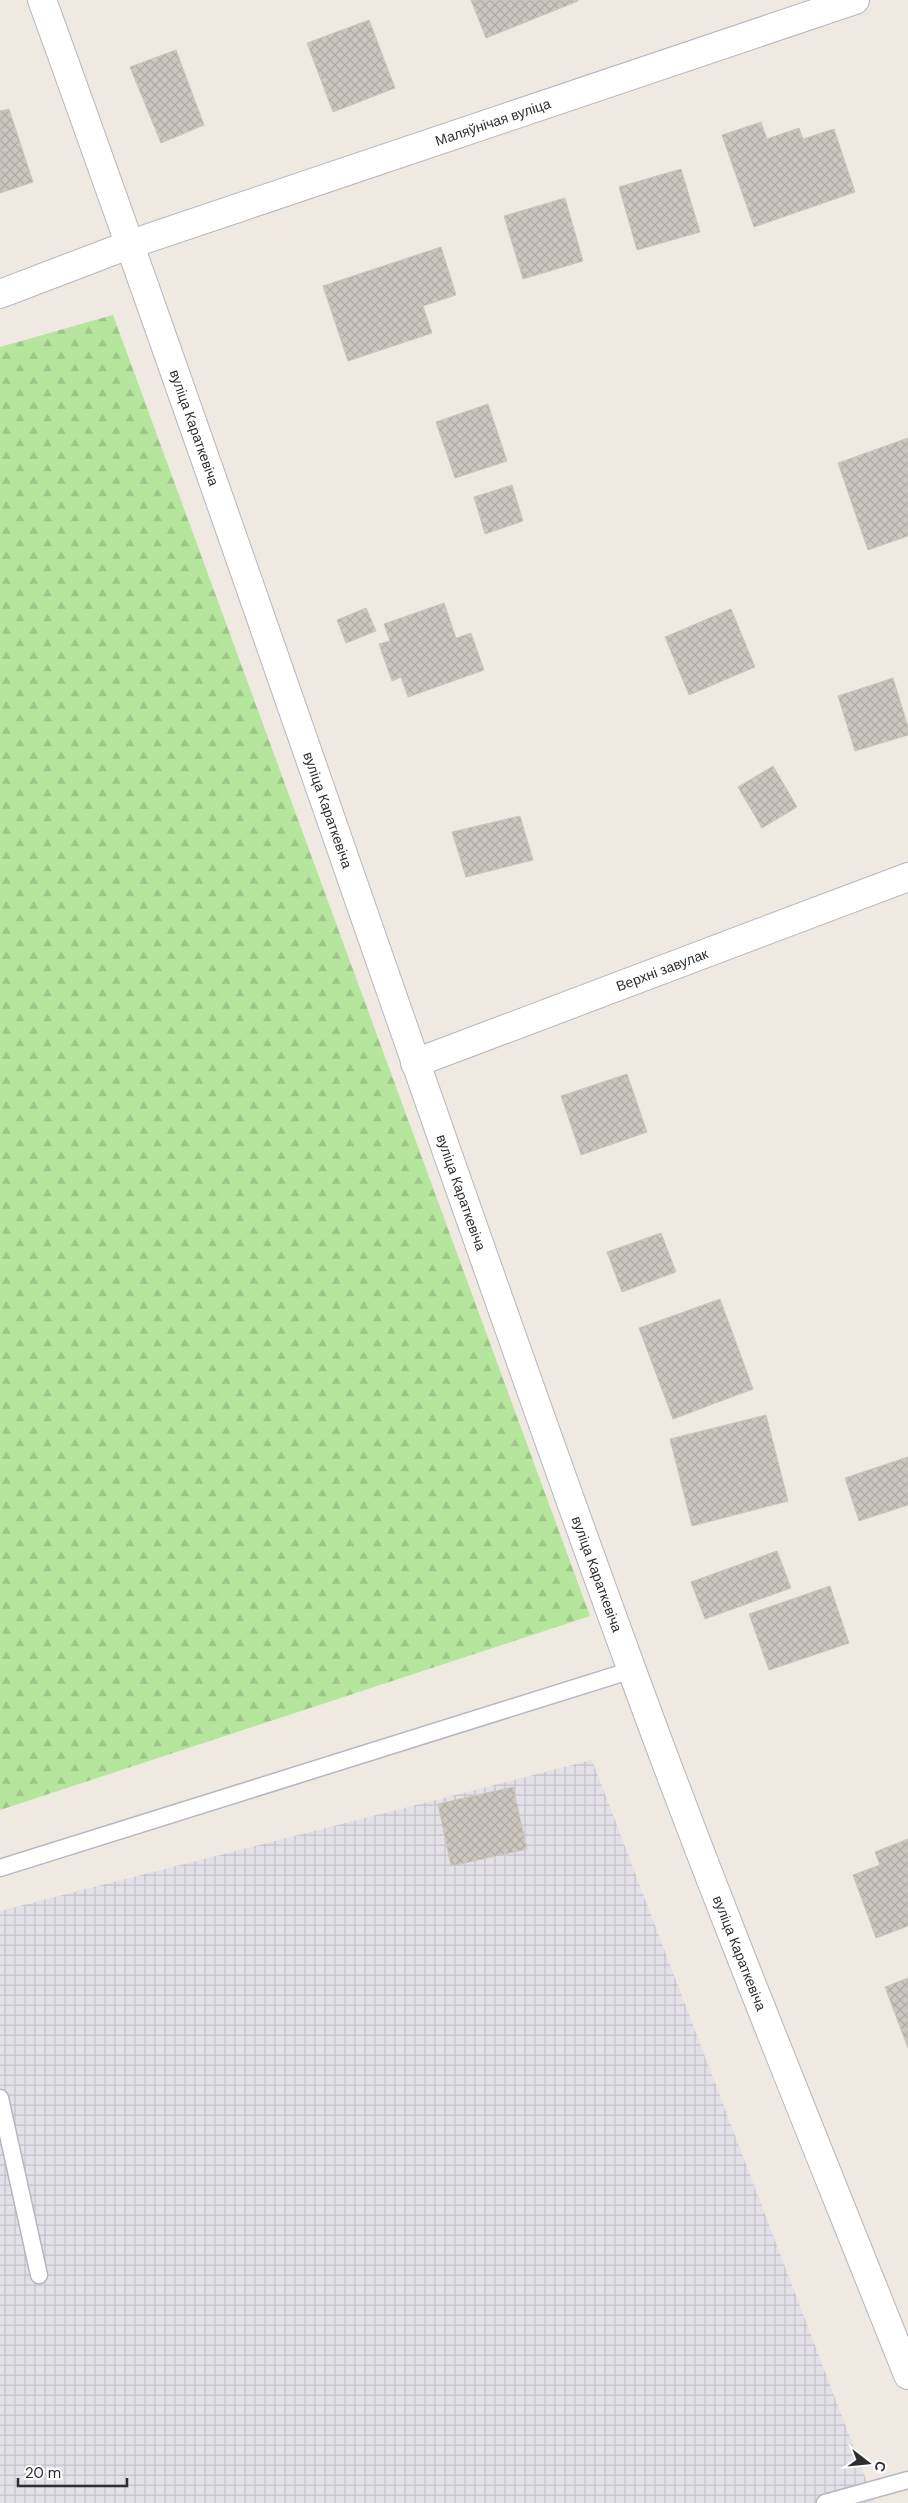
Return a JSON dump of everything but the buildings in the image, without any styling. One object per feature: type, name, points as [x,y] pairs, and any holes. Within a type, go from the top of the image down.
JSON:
[{"type":"street","name":"вуліца Караткевіча","points":[[42,0],[131,244],[415,1062],[632,1670],[789,2076],[908,2375]]},
{"type":"street","name":"Маляўнічая вуліца","points":[[0,294],[131,244],[855,0]]},
{"type":"street","name":"Верхні завулак","points":[[415,1062],[908,877]]},
{"type":"lane","points":[[0,1868],[632,1670]]},
{"type":"lane","points":[[0,2098],[39,2275]]},
{"type":"lane","points":[[825,2503],[908,2480]]},
{"type":"shaded area","points":[[592,1760],[875,2503],[0,2503],[0,1911]]},
{"type":"green space","points":[[113,315],[590,1616],[0,1810],[0,347]]}]
